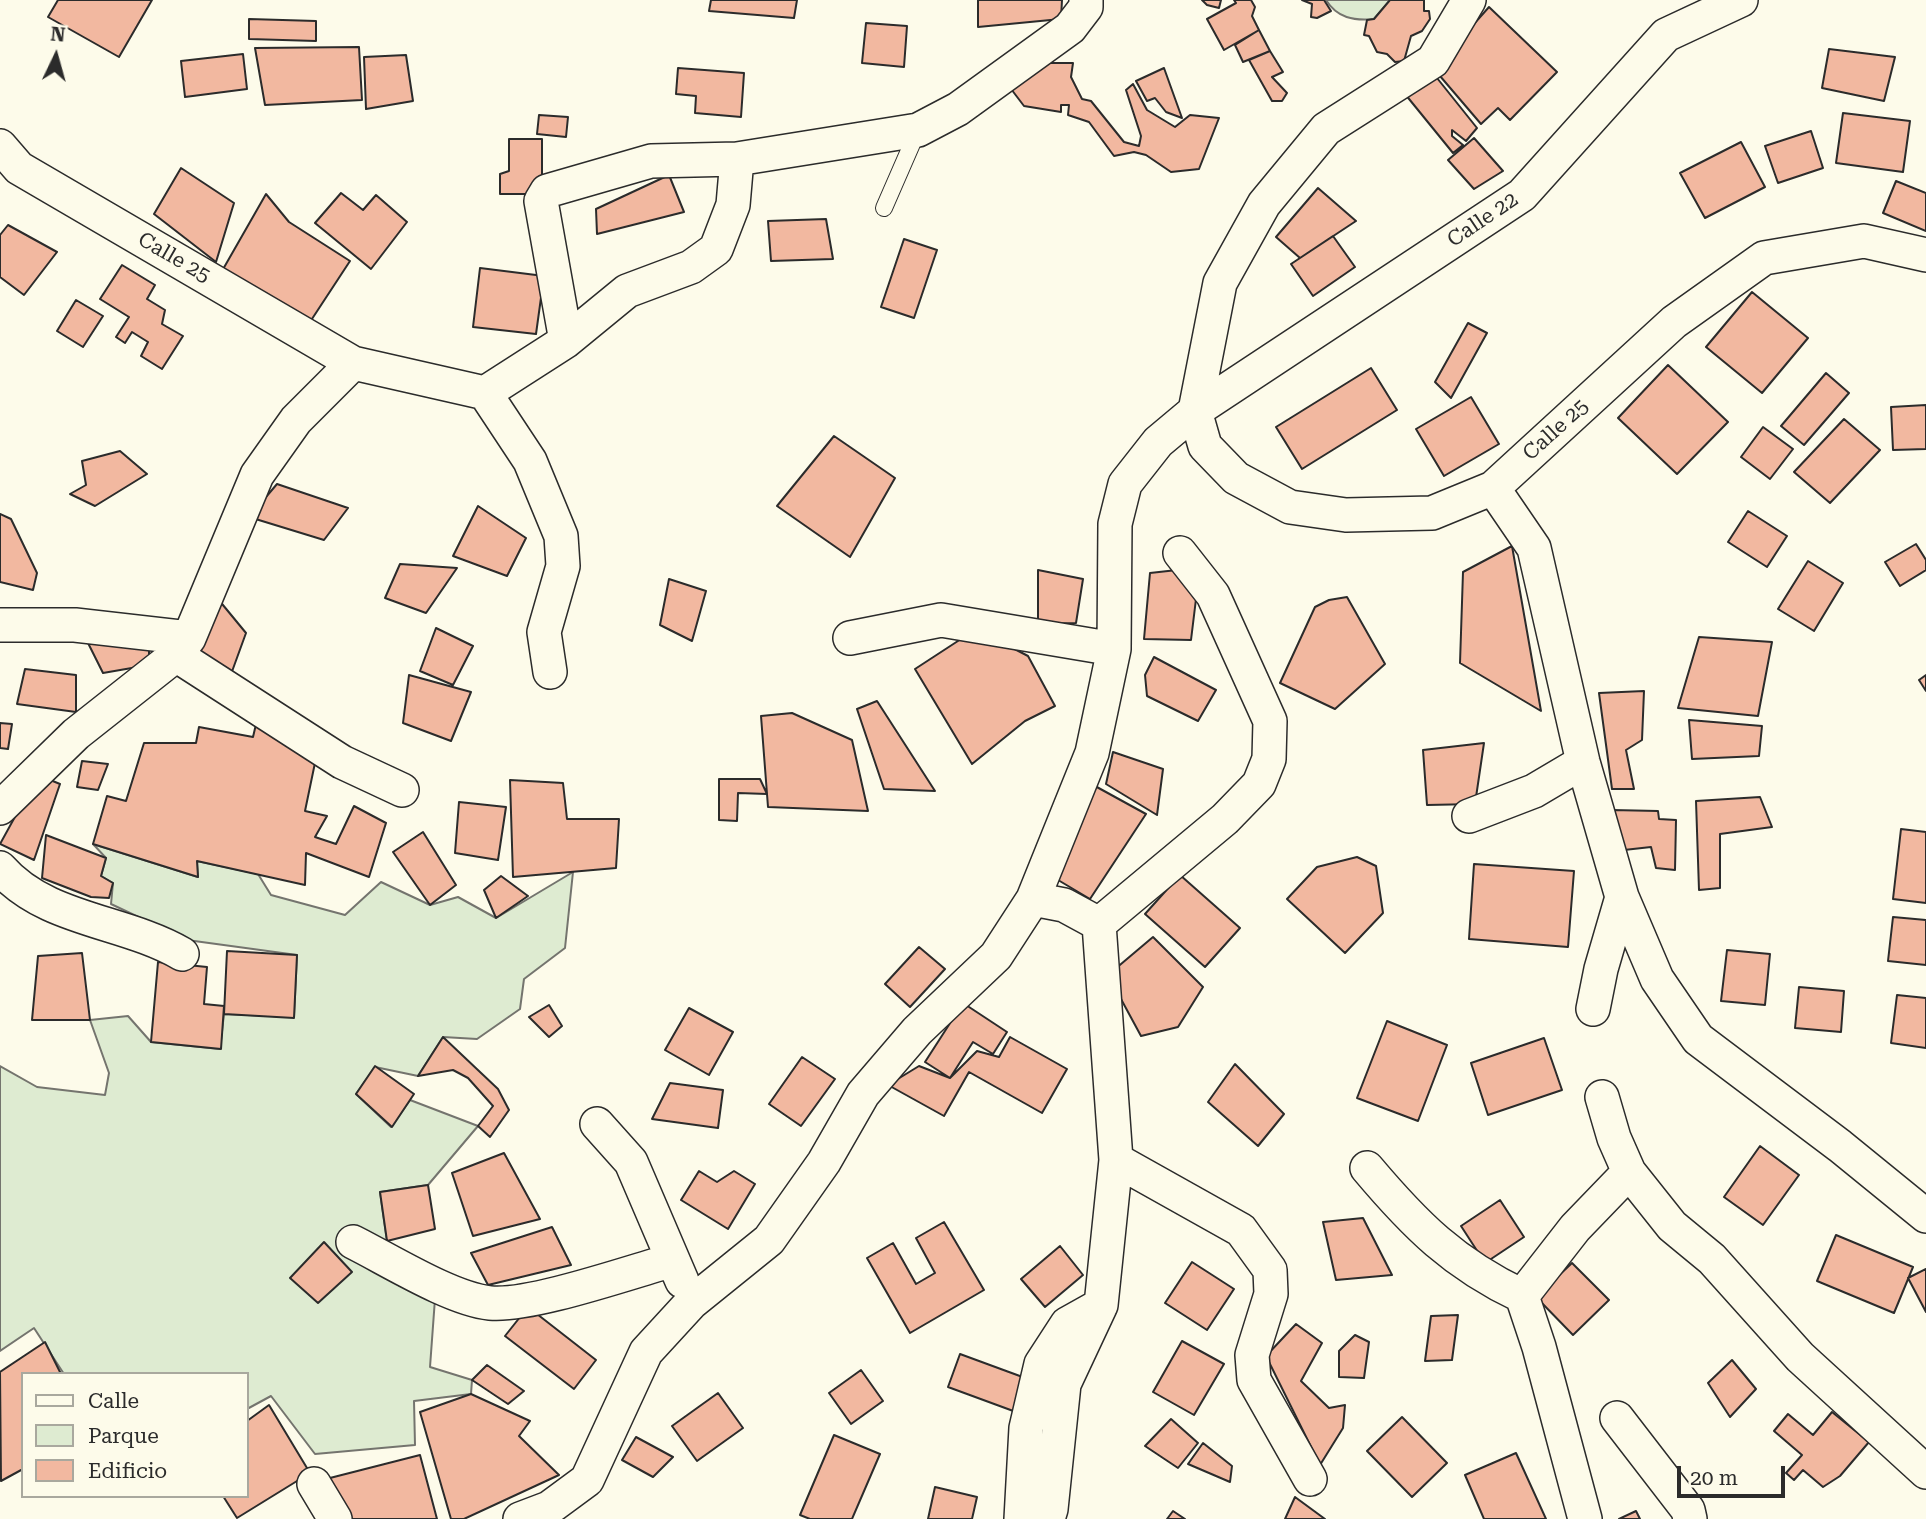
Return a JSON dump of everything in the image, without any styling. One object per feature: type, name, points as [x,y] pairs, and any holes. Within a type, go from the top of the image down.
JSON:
[{"type":"street","points":[[566,341],[541,201],[547,191],[651,161],[737,159],[918,130],[958,109],[1070,28],[1086,7],[1086,0]]},
{"type":"street","points":[[1195,411],[1220,283],[1264,204],[1326,129],[1433,61],[1469,0]]},
{"type":"street","name":"Calle 22","points":[[520,1519],[549,1508],[587,1480],[646,1352],[691,1303],[769,1240],[824,1162],[863,1094],[917,1031],[996,956],[1033,899],[1092,753],[1114,649],[1115,524],[1125,484],[1158,442],[1195,411],[1522,195],[1666,35],[1741,0]]},
{"type":"street","points":[[551,672],[544,632],[563,566],[561,536],[530,461],[485,393],[566,341],[627,292],[691,267],[716,249],[733,205],[737,159]]},
{"type":"street","name":"Calle 25","points":[[6,167],[353,363],[485,393]]},
{"type":"street","name":"Calle 25","points":[[1195,411],[1205,446],[1236,478],[1290,507],[1346,515],[1432,513],[1493,488],[1674,322],[1764,258],[1864,241],[1926,255]]},
{"type":"street","points":[[0,808],[76,734],[183,647],[257,475],[296,420],[353,363]]},
{"type":"street","points":[[1493,488],[1534,548],[1583,762],[1622,897],[1657,979],[1698,1039],[1840,1146],[1926,1216]]},
{"type":"street","points":[[1099,924],[1225,819],[1259,784],[1269,759],[1270,721],[1213,595],[1180,553]]},
{"type":"street","points":[[850,638],[941,620],[1114,649]]},
{"type":"street","points":[[0,625],[75,625],[183,647],[342,762],[402,790]]},
{"type":"street","points":[[1469,816],[1534,791],[1583,762]]},
{"type":"street","points":[[0,868],[16,887],[36,899],[158,940],[182,954]]},
{"type":"street","points":[[1593,1009],[1622,897]]},
{"type":"street","points":[[1033,899],[1064,905],[1099,924]]},
{"type":"street","points":[[1048,1516],[1064,1384],[1101,1304],[1116,1160],[1099,924]]},
{"type":"street","points":[[1602,1097],[1614,1139],[1629,1172],[1672,1226],[1712,1259],[1800,1357],[1889,1435],[1926,1472]]},
{"type":"street","points":[[597,1124],[632,1162],[691,1303]]},
{"type":"street","points":[[1116,1160],[1241,1230],[1270,1270],[1271,1294],[1252,1355],[1254,1380],[1310,1479]]},
{"type":"street","points":[[1367,1168],[1401,1208],[1441,1245],[1481,1277],[1522,1296],[1539,1347],[1584,1519]]},
{"type":"street","points":[[1522,1296],[1575,1228],[1629,1172]]},
{"type":"street","points":[[352,1242],[462,1296],[491,1303],[534,1297],[673,1260]]},
{"type":"street","points":[[1617,1418],[1688,1510],[1690,1519]]},
{"type":"street","points":[[314,1484],[335,1519]]},
{"type":"lane","points":[[884,208],[918,130]]},
{"type":"green space","points":[[1326,0],[1390,0],[1374,19],[1353,19],[1335,11]]},
{"type":"green space","points":[[93,844],[198,877],[197,861],[258,874],[271,895],[345,915],[381,882],[430,905],[458,897],[496,918],[573,872],[565,948],[524,979],[520,1009],[477,1039],[443,1037],[418,1076],[375,1067],[356,1094],[391,1127],[410,1100],[478,1126],[428,1185],[380,1192],[387,1241],[339,1241],[436,1285],[430,1367],[472,1380],[471,1394],[414,1401],[415,1445],[315,1454],[271,1396],[248,1408],[248,1372],[63,1372],[34,1328],[0,1351],[0,1066],[37,1087],[105,1095],[109,1073],[90,1020],[128,1016],[151,1042],[220,1049],[224,1014],[294,1017],[297,955],[187,940],[111,904],[113,883],[101,876],[106,858]]},
{"type":"building","points":[[58,0],[152,0],[119,57],[48,17]]},
{"type":"building","points":[[711,0],[797,0],[794,18],[709,11]]},
{"type":"building","points":[[978,0],[1062,0],[1061,19],[978,27]]},
{"type":"building","points":[[1202,0],[1221,0],[1219,8],[1207,5]]},
{"type":"building","points":[[1234,0],[1251,0],[1255,7],[1252,16],[1259,30],[1224,50],[1207,19],[1236,3]]},
{"type":"building","points":[[1302,0],[1324,0],[1331,11],[1317,18],[1311,17],[1312,4]]},
{"type":"building","points":[[1390,0],[1424,0],[1424,11],[1429,11],[1430,19],[1422,31],[1411,36],[1404,61],[1395,62],[1387,54],[1377,52],[1369,36],[1364,35],[1367,20],[1374,19]]},
{"type":"building","points":[[1489,7],[1557,72],[1510,120],[1498,108],[1481,124],[1434,69]]},
{"type":"building","points":[[249,19],[316,21],[316,41],[249,39]]},
{"type":"building","points":[[866,23],[907,26],[904,67],[862,63]]},
{"type":"building","points":[[1259,30],[1270,51],[1243,62],[1235,45]]},
{"type":"building","points":[[359,47],[362,100],[265,105],[255,48]]},
{"type":"building","points":[[1829,49],[1895,57],[1884,101],[1822,88]]},
{"type":"building","points":[[1270,51],[1283,72],[1272,77],[1287,93],[1282,101],[1272,101],[1249,60]]},
{"type":"building","points":[[243,54],[247,89],[185,97],[181,61]]},
{"type":"building","points":[[406,55],[413,101],[366,109],[364,57]]},
{"type":"building","points":[[1031,63],[1073,63],[1071,77],[1082,99],[1091,101],[1124,142],[1139,146],[1141,136],[1126,90],[1133,84],[1147,110],[1175,127],[1190,115],[1219,118],[1199,169],[1171,172],[1146,155],[1134,152],[1114,156],[1089,122],[1068,115],[1069,105],[1061,105],[1061,112],[1024,106],[1005,81]]},
{"type":"building","points":[[678,68],[744,73],[741,117],[695,113],[696,96],[676,94]]},
{"type":"building","points":[[1164,68],[1182,118],[1166,112],[1155,98],[1147,101],[1136,81]]},
{"type":"building","points":[[1433,73],[1477,128],[1466,141],[1452,130],[1452,136],[1463,145],[1453,153],[1405,94]]},
{"type":"building","points":[[1843,113],[1910,121],[1903,172],[1836,163]]},
{"type":"building","points":[[539,115],[568,117],[566,137],[537,134]]},
{"type":"building","points":[[1811,131],[1823,168],[1778,183],[1765,146]]},
{"type":"building","points":[[1474,138],[1503,171],[1474,189],[1448,160]]},
{"type":"building","points":[[509,139],[542,139],[542,194],[500,194],[500,174],[509,171]]},
{"type":"building","points":[[1741,142],[1765,187],[1705,218],[1680,173]]},
{"type":"building","points":[[181,168],[234,203],[216,262],[154,214]]},
{"type":"building","points":[[669,175],[684,212],[597,234],[596,209]]},
{"type":"building","points":[[1896,181],[1926,193],[1926,231],[1883,213]]},
{"type":"building","points":[[1318,188],[1356,221],[1300,258],[1276,237]]},
{"type":"building","points":[[341,193],[363,210],[376,195],[407,222],[371,269],[315,223]]},
{"type":"building","points":[[266,194],[289,222],[350,261],[308,325],[222,271]]},
{"type":"building","points":[[826,219],[833,259],[771,261],[768,221]]},
{"type":"building","points":[[8,225],[57,252],[24,295],[0,277],[0,235]]},
{"type":"building","points":[[1333,236],[1355,267],[1313,296],[1291,264]]},
{"type":"building","points":[[904,239],[937,250],[914,318],[881,307]]},
{"type":"building","points":[[122,265],[155,285],[147,299],[165,310],[162,324],[183,336],[162,369],[141,356],[148,342],[132,332],[125,343],[116,337],[129,317],[100,299]]},
{"type":"building","points":[[480,268],[544,276],[536,334],[473,327]]},
{"type":"building","points":[[1752,292],[1808,338],[1762,393],[1706,347]]},
{"type":"building","points":[[76,300],[103,316],[83,347],[57,331]]},
{"type":"building","points":[[1468,323],[1487,333],[1451,398],[1435,382]]},
{"type":"building","points":[[1668,365],[1728,422],[1677,474],[1618,418]]},
{"type":"building","points":[[1371,368],[1397,410],[1302,469],[1276,427]]},
{"type":"building","points":[[1826,373],[1849,393],[1804,445],[1781,426]]},
{"type":"building","points":[[1471,397],[1499,444],[1444,476],[1416,429]]},
{"type":"building","points":[[1926,405],[1926,449],[1893,450],[1891,407]]},
{"type":"building","points":[[1844,419],[1880,450],[1830,503],[1794,472]]},
{"type":"building","points":[[1763,427],[1793,449],[1770,479],[1741,457]]},
{"type":"building","points":[[834,436],[895,478],[850,557],[777,506]]},
{"type":"building","points":[[120,451],[147,474],[95,506],[70,494],[86,485],[82,461]]},
{"type":"building","points":[[277,484],[348,508],[324,540],[249,517]]},
{"type":"building","points":[[478,506],[526,538],[507,576],[453,556]]},
{"type":"building","points":[[1748,511],[1787,536],[1767,567],[1728,542]]},
{"type":"building","points":[[0,514],[11,519],[37,573],[33,590],[0,582]]},
{"type":"building","points":[[1916,544],[1926,560],[1926,570],[1900,586],[1885,562]]},
{"type":"building","points":[[1512,546],[1541,711],[1460,663],[1463,572]]},
{"type":"building","points":[[1808,561],[1843,583],[1814,631],[1778,609]]},
{"type":"building","points":[[400,564],[457,568],[426,613],[385,598]]},
{"type":"building","points":[[1038,570],[1083,579],[1076,623],[1038,624]]},
{"type":"building","points":[[1177,570],[1196,599],[1191,640],[1144,639],[1150,573]]},
{"type":"building","points":[[669,579],[706,591],[692,641],[660,625]]},
{"type":"building","points":[[1347,597],[1385,664],[1335,709],[1280,683],[1315,607],[1329,600]]},
{"type":"building","points":[[218,599],[246,633],[230,677],[194,661]]},
{"type":"building","points":[[436,628],[473,646],[453,685],[420,671]]},
{"type":"building","points":[[85,637],[149,641],[149,665],[103,673]]},
{"type":"building","points":[[1699,637],[1772,642],[1758,716],[1678,708]]},
{"type":"building","points":[[961,639],[1003,643],[1028,656],[1055,706],[1025,721],[972,764],[915,669]]},
{"type":"building","points":[[1154,657],[1216,690],[1198,721],[1147,696],[1145,675]]},
{"type":"building","points":[[25,669],[76,675],[76,712],[17,704]]},
{"type":"building","points":[[409,675],[471,692],[451,741],[403,723]]},
{"type":"building","points":[[1926,675],[1926,691],[1919,680]]},
{"type":"building","points":[[1644,691],[1642,740],[1626,750],[1634,789],[1612,789],[1599,693]]},
{"type":"building","points":[[877,701],[935,791],[884,789],[857,709]]},
{"type":"building","points":[[792,713],[852,740],[868,811],[768,807],[761,716]]},
{"type":"building","points":[[257,720],[316,758],[305,811],[327,816],[315,837],[336,844],[354,806],[386,823],[369,877],[306,853],[305,885],[197,861],[198,877],[93,844],[107,796],[126,801],[144,743],[196,743],[199,727],[253,737]]},
{"type":"building","points":[[1689,720],[1762,726],[1759,756],[1692,759]]},
{"type":"building","points":[[0,723],[12,724],[8,749],[0,748]]},
{"type":"building","points":[[1484,743],[1475,804],[1427,805],[1423,750]]},
{"type":"building","points":[[1113,752],[1163,769],[1157,815],[1106,784]]},
{"type":"building","points":[[82,761],[108,764],[98,790],[77,787]]},
{"type":"building","points":[[38,775],[60,784],[34,860],[0,844]]},
{"type":"building","points":[[719,779],[760,779],[767,794],[738,793],[737,821],[719,820]]},
{"type":"building","points":[[510,780],[563,783],[567,819],[619,819],[616,868],[513,877]]},
{"type":"building","points":[[1095,786],[1146,814],[1090,899],[1053,877]]},
{"type":"building","points":[[1760,797],[1772,827],[1720,834],[1720,888],[1699,890],[1696,801]]},
{"type":"building","points":[[459,802],[506,807],[498,860],[455,853]]},
{"type":"building","points":[[1612,810],[1658,811],[1659,819],[1676,820],[1675,870],[1656,868],[1651,847],[1624,850]]},
{"type":"building","points":[[1901,829],[1926,832],[1926,903],[1893,899]]},
{"type":"building","points":[[423,832],[456,885],[430,905],[393,852]]},
{"type":"building","points":[[46,835],[106,858],[101,876],[113,883],[109,898],[91,897],[42,878]]},
{"type":"building","points":[[1357,857],[1376,866],[1383,913],[1345,953],[1287,899],[1317,867]]},
{"type":"building","points":[[1474,864],[1574,871],[1568,947],[1469,939]]},
{"type":"building","points":[[1180,875],[1240,928],[1205,967],[1145,914]]},
{"type":"building","points":[[501,876],[528,896],[496,918],[484,890]]},
{"type":"building","points":[[1893,917],[1926,920],[1926,965],[1888,961]]},
{"type":"building","points":[[1153,937],[1203,987],[1178,1027],[1141,1036],[1108,975]]},
{"type":"building","points":[[919,947],[945,969],[910,1007],[885,984]]},
{"type":"building","points":[[1727,950],[1770,954],[1765,1005],[1721,1001]]},
{"type":"building","points":[[227,951],[297,955],[294,1018],[224,1014]]},
{"type":"building","points":[[82,953],[90,1020],[32,1020],[38,956]]},
{"type":"building","points":[[158,962],[207,967],[204,1004],[224,1006],[221,1049],[151,1042]]},
{"type":"building","points":[[1799,987],[1844,991],[1841,1032],[1795,1028]]},
{"type":"building","points":[[1897,995],[1926,998],[1926,1048],[1891,1043]]},
{"type":"building","points":[[963,1003],[1007,1032],[993,1054],[973,1042],[950,1078],[925,1062]]},
{"type":"building","points":[[549,1005],[562,1026],[549,1037],[529,1017]]},
{"type":"building","points":[[689,1008],[733,1032],[709,1075],[665,1050]]},
{"type":"building","points":[[1387,1021],[1447,1045],[1418,1121],[1357,1098]]},
{"type":"building","points":[[443,1037],[498,1089],[509,1110],[490,1137],[478,1126],[493,1106],[468,1078],[453,1070],[418,1076]]},
{"type":"building","points":[[1010,1037],[1067,1069],[1042,1113],[969,1072],[944,1116],[888,1085],[919,1066],[950,1078],[977,1051],[999,1057]]},
{"type":"building","points":[[1544,1038],[1562,1090],[1488,1115],[1471,1063]]},
{"type":"building","points":[[802,1057],[835,1079],[801,1126],[769,1104]]},
{"type":"building","points":[[1235,1064],[1284,1114],[1258,1146],[1208,1102]]},
{"type":"building","points":[[375,1066],[414,1094],[392,1127],[356,1094]]},
{"type":"building","points":[[670,1083],[723,1090],[718,1128],[652,1119]]},
{"type":"building","points":[[1760,1146],[1799,1175],[1763,1225],[1724,1197]]},
{"type":"building","points":[[504,1153],[540,1219],[473,1236],[452,1173]]},
{"type":"building","points":[[699,1171],[717,1182],[734,1171],[755,1184],[728,1229],[681,1200]]},
{"type":"building","points":[[428,1185],[435,1229],[387,1241],[380,1192]]},
{"type":"building","points":[[1500,1200],[1524,1237],[1485,1263],[1461,1226]]},
{"type":"building","points":[[1363,1218],[1392,1275],[1336,1280],[1323,1222]]},
{"type":"building","points":[[944,1222],[984,1290],[910,1333],[867,1258],[893,1243],[916,1284],[935,1273],[916,1238]]},
{"type":"building","points":[[552,1227],[571,1265],[488,1285],[471,1253]]},
{"type":"building","points":[[1836,1235],[1913,1267],[1894,1313],[1817,1281]]},
{"type":"building","points":[[324,1242],[352,1272],[318,1303],[290,1278]]},
{"type":"building","points":[[1060,1246],[1083,1275],[1045,1307],[1021,1279]]},
{"type":"building","points":[[1192,1262],[1234,1289],[1207,1330],[1165,1303]]},
{"type":"building","points":[[1572,1263],[1609,1300],[1573,1335],[1536,1297]]},
{"type":"building","points":[[1926,1269],[1926,1312],[1908,1278]]},
{"type":"building","points":[[528,1307],[596,1360],[574,1389],[505,1336]]},
{"type":"building","points":[[1458,1315],[1452,1360],[1425,1361],[1431,1316]]},
{"type":"building","points":[[1296,1324],[1322,1343],[1301,1381],[1329,1408],[1345,1405],[1343,1428],[1320,1465],[1266,1356]]},
{"type":"building","points":[[1355,1335],[1369,1342],[1364,1378],[1339,1377],[1339,1351]]},
{"type":"building","points":[[1182,1341],[1224,1364],[1194,1415],[1153,1392]]},
{"type":"building","points":[[45,1342],[60,1372],[21,1372],[21,1470],[1,1481],[0,1372]]},
{"type":"building","points":[[960,1354],[1028,1379],[1016,1412],[948,1387]]},
{"type":"building","points":[[1732,1360],[1756,1389],[1730,1417],[1708,1383]]},
{"type":"building","points":[[487,1365],[524,1391],[508,1404],[472,1380]]},
{"type":"building","points":[[861,1370],[883,1401],[851,1424],[829,1393]]},
{"type":"building","points":[[718,1393],[743,1428],[697,1461],[672,1426]]},
{"type":"building","points":[[471,1394],[530,1421],[519,1436],[559,1475],[464,1519],[451,1519],[420,1412]]},
{"type":"building","points":[[269,1405],[310,1473],[237,1518],[224,1498],[248,1498],[248,1420]]},
{"type":"building","points":[[1832,1412],[1869,1442],[1840,1476],[1823,1487],[1803,1470],[1794,1480],[1786,1473],[1802,1455],[1774,1431],[1788,1414],[1813,1435]]},
{"type":"building","points":[[1402,1417],[1447,1463],[1412,1497],[1367,1451]]},
{"type":"building","points":[[1171,1419],[1198,1443],[1178,1468],[1145,1446]]},
{"type":"building","points":[[834,1435],[880,1454],[852,1519],[810,1519],[800,1515]]},
{"type":"building","points":[[636,1437],[673,1457],[653,1477],[622,1460]]},
{"type":"building","points":[[1203,1443],[1232,1466],[1230,1482],[1188,1464]]},
{"type":"building","points":[[1516,1453],[1546,1519],[1484,1519],[1465,1475]]},
{"type":"building","points":[[420,1455],[437,1519],[348,1519],[326,1479]]},
{"type":"building","points":[[935,1487],[977,1497],[972,1519],[928,1519]]},
{"type":"building","points":[[1295,1497],[1325,1519],[1285,1519]]},
{"type":"building","points":[[1173,1511],[1185,1519],[1167,1519]]},
{"type":"building","points":[[1636,1511],[1640,1519],[1619,1519]]}]
